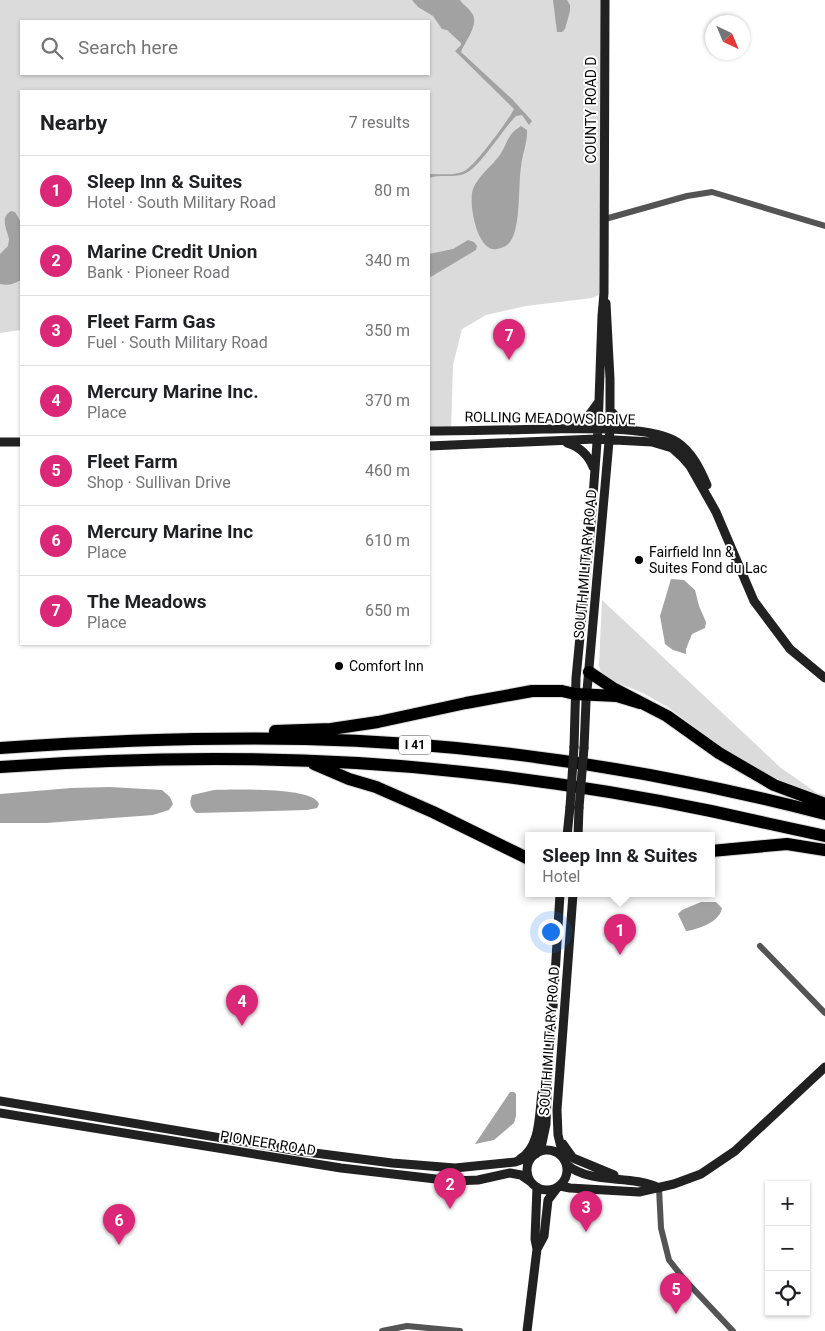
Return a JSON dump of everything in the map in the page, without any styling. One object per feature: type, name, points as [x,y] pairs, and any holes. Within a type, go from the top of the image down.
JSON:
[{"type":"highway","points":[[589,672],[602,682],[667,716],[719,754],[774,785],[825,804]]},
{"type":"highway","points":[[182,738],[350,726],[532,691],[562,691],[617,696],[640,703]]},
{"type":"highway","name":"I 41","points":[[0,748],[182,738],[306,739],[476,750],[528,756],[718,788],[825,814]]},
{"type":"highway","name":"I 41","points":[[0,767],[180,758],[305,760],[402,766],[518,779],[650,799],[825,836]]},
{"type":"highway","points":[[305,760],[349,779],[376,787],[525,856]]},
{"type":"highway","points":[[715,850],[787,844],[825,850]]},
{"type":"main road","name":"COUNTY ROAD D","points":[[605,0],[605,219]]},
{"type":"main road","name":"SOUTH MILITARY ROAD","points":[[577,832],[574,807],[574,746],[581,694],[598,429],[605,219]]},
{"type":"main road","name":"SOUTH MILITARY ROAD","points":[[568,832],[584,748],[581,694],[589,672],[610,430],[608,325],[604,293]]},
{"type":"main road","points":[[569,429],[587,418],[599,400]]},
{"type":"main road","points":[[610,410],[623,425],[635,432]]},
{"type":"main road","name":"ROLLING MEADOWS DRIVE","points":[[430,431],[598,429],[656,434],[675,442],[687,450],[705,480],[716,512],[754,601],[790,649],[825,678]]},
{"type":"main road","name":"ROLLING MEADOWS DRIVE","points":[[430,446],[565,442],[596,439],[652,442],[672,448],[683,458],[690,466],[716,512]]},
{"type":"main road","points":[[0,442],[20,442]]},
{"type":"main road","points":[[565,442],[584,451],[591,460],[594,470]]},
{"type":"main road","name":"SOUTH MILITARY ROAD","points":[[534,1155],[542,1145],[545,1132],[560,897]]},
{"type":"main road","name":"SOUTH MILITARY ROAD","points":[[565,1162],[559,1144],[557,1110],[573,897]]},
{"type":"main road","points":[[534,1184],[547,1190],[558,1187],[639,1192],[688,1180],[728,1158],[825,1067]]},
{"type":"main road","points":[[515,1162],[527,1154],[534,1141],[548,1068]]},
{"type":"main road","name":"PIONEER ROAD","points":[[0,1101],[299,1150],[392,1163],[450,1168],[515,1162],[534,1155]]},
{"type":"main road","name":"PIONEER ROAD","points":[[0,1113],[341,1168],[453,1181],[478,1180],[510,1173],[521,1174],[534,1184]]},
{"type":"main road","points":[[557,1129],[564,1147],[573,1158],[628,1180]]},
{"type":"main road","points":[[526,1331],[536,1249],[534,1184],[527,1169],[534,1155],[548,1150],[559,1154],[565,1162],[580,1173],[650,1183],[659,1188]]},
{"type":"main road","points":[[536,1249],[544,1236],[548,1200],[566,1176],[565,1162]]},
{"type":"street","points":[[605,219],[687,196],[712,192],[825,226]]},
{"type":"street","points":[[760,946],[825,1013]]},
{"type":"street","points":[[659,1188],[661,1228],[669,1260],[684,1279],[733,1331]]},
{"type":"street","points":[[382,1331],[407,1326],[460,1331]]},
{"type":"shaded area","points":[[0,0],[605,0],[604,293],[592,298],[526,306],[486,315],[462,329],[453,365],[451,431],[430,431],[430,90],[20,90],[20,330],[0,333]]},
{"type":"shaded area","points":[[412,0],[460,0],[474,16],[473,27],[461,52],[512,99],[532,121],[529,125],[522,115],[516,116],[477,165],[464,174],[430,178],[431,174],[453,174],[462,172],[471,166],[491,142],[514,109],[455,51],[461,43],[447,30],[442,29],[433,16],[418,7]]},
{"type":"shaded area","points":[[553,0],[567,0],[570,5],[565,29],[562,32],[557,32]]},
{"type":"shaded area","points":[[521,126],[527,130],[527,133],[522,158],[514,236],[503,247],[497,249],[490,248],[484,243],[476,226],[472,205],[473,189],[481,176],[502,152],[510,136]]},
{"type":"shaded area","points":[[11,211],[15,212],[20,220],[20,280],[3,285],[0,284],[0,254],[8,246],[9,239],[5,220]]},
{"type":"shaded area","points":[[468,240],[474,242],[477,246],[476,250],[430,277],[430,254],[453,249]]},
{"type":"shaded area","points":[[671,579],[684,580],[695,590],[706,622],[705,628],[692,634],[686,654],[673,650],[665,644],[660,616]]},
{"type":"shaded area","points":[[602,600],[781,768],[817,793],[825,795],[825,800],[779,782],[733,756],[669,708],[643,693],[606,678],[601,673],[599,665]]},
{"type":"shaded area","points":[[110,787],[162,790],[170,797],[173,804],[169,810],[153,815],[46,823],[0,823],[0,794]]},
{"type":"shaded area","points":[[214,790],[271,790],[303,794],[314,798],[319,804],[317,808],[307,810],[196,813],[191,805],[192,795]]},
{"type":"shaded area","points":[[701,902],[716,902],[722,908],[720,913],[709,924],[686,931],[678,914],[682,910]]},
{"type":"shaded area","points":[[510,1092],[516,1094],[516,1116],[514,1123],[494,1140],[475,1144]]},
{"type":"place","name":"The Meadows","points":[[509,360]]},
{"type":"place","name":"Fairfield Inn & Suites Fond du Lac","points":[[639,560]]},
{"type":"place","name":"Comfort Inn","points":[[339,666]]},
{"type":"place","name":"Sleep Inn & Suites","points":[[620,955]]},
{"type":"place","name":"Mercury Marine Inc.","points":[[242,1026]]},
{"type":"place","name":"Marine Credit Union","points":[[450,1209]]},
{"type":"place","name":"Fleet Farm Gas","points":[[586,1232]]},
{"type":"place","name":"Mercury Marine Inc","points":[[119,1245]]},
{"type":"place","name":"Fleet Farm","points":[[676,1314]]}]
